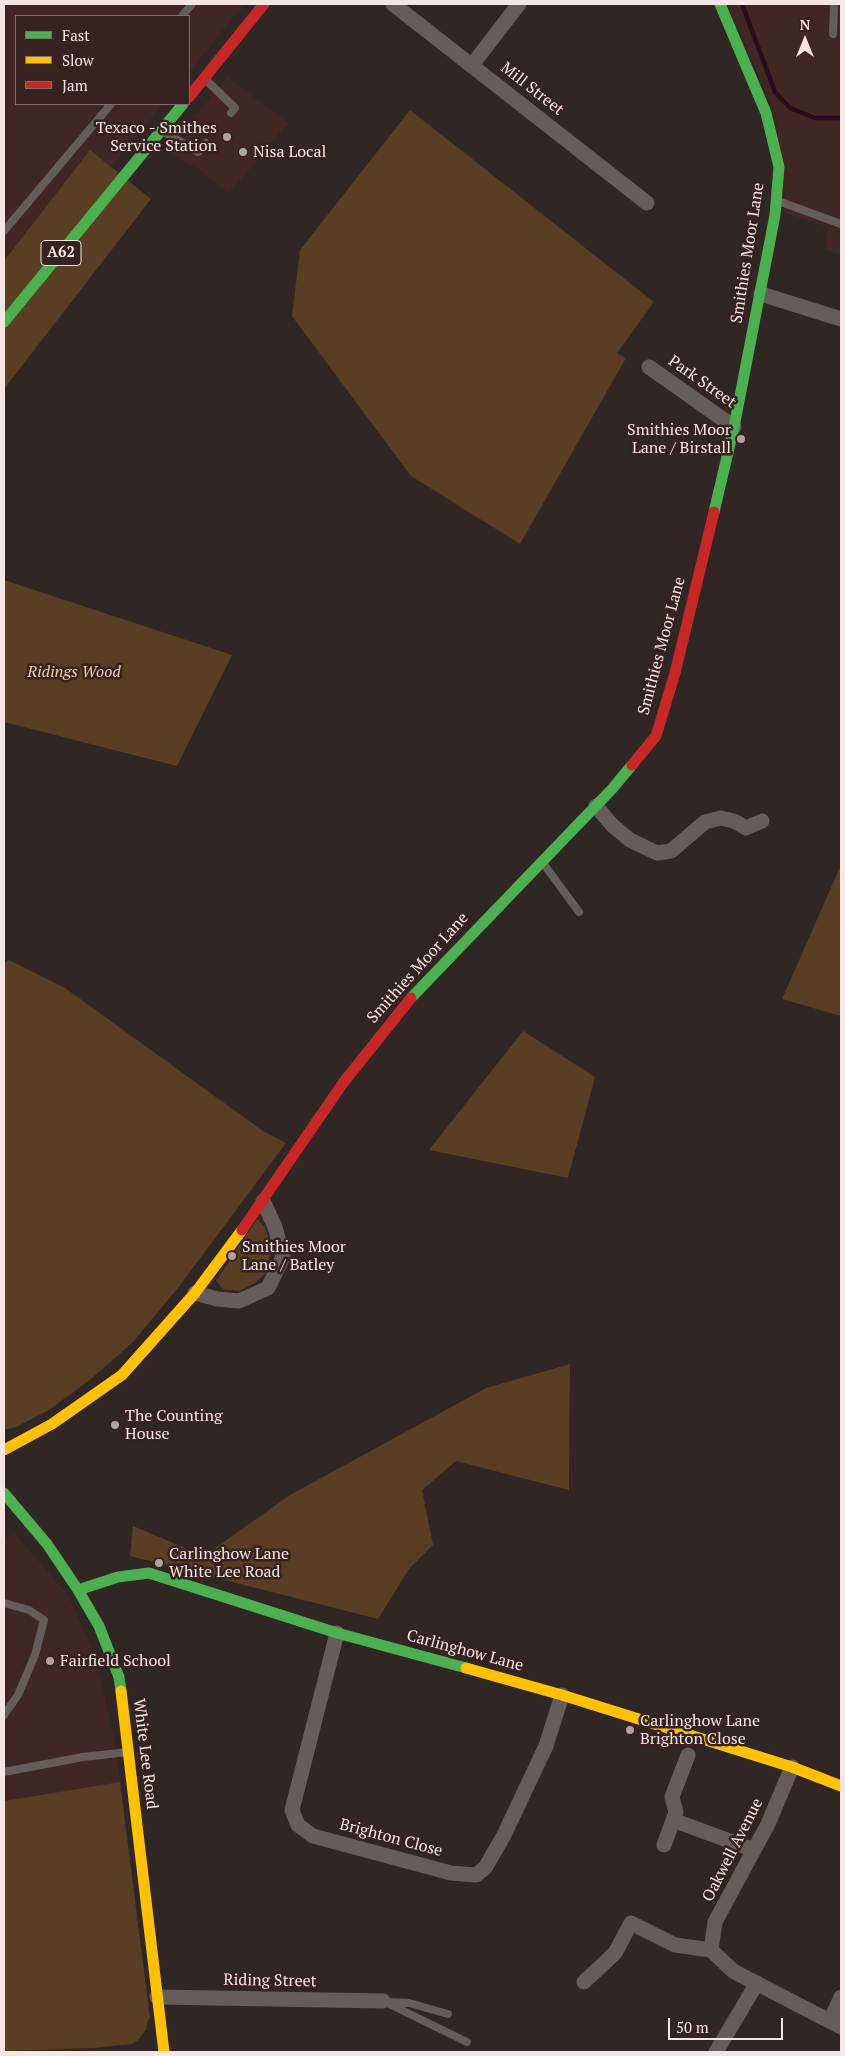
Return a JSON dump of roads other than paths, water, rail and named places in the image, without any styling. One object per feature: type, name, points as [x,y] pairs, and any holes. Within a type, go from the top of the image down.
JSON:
[{"type":"street","points":[[190,96],[264,4]]},
{"type":"street","name":"Mill Street","points":[[393,4],[647,203]]},
{"type":"street","points":[[472,65],[519,4]]},
{"type":"street","name":"Smithies Moor Lane","points":[[4,1450],[52,1424],[122,1375],[195,1293],[263,1201],[343,1083],[417,990],[612,789],[656,736],[675,673],[734,426],[761,294],[776,200],[779,167],[766,114],[720,4]]},
{"type":"street","name":"A62","points":[[4,322],[182,105]]},
{"type":"street","points":[[761,294],[841,319]]},
{"type":"street","name":"Park Street","points":[[649,367],[734,426]]},
{"type":"street","points":[[596,806],[612,825],[630,840],[657,853],[671,851],[705,822],[721,818],[734,821],[746,828],[762,821]]},
{"type":"street","points":[[195,1293],[217,1299],[239,1301],[268,1288],[283,1257],[275,1227],[263,1201]]},
{"type":"street","name":"White Lee Road","points":[[4,1493],[47,1544],[78,1590],[99,1626],[119,1678],[130,1751],[164,2052]]},
{"type":"street","name":"Carlinghow Lane","points":[[78,1590],[118,1577],[149,1573],[337,1633],[562,1695],[792,1767],[841,1786]]},
{"type":"street","name":"Brighton Close","points":[[337,1633],[292,1810],[298,1825],[313,1836],[451,1873],[476,1875],[485,1868],[504,1835],[546,1746],[562,1695]]},
{"type":"street","points":[[664,1845],[676,1812],[672,1797],[688,1755]]},
{"type":"street","name":"Oakwell Avenue","points":[[711,1950],[715,1922],[768,1824],[792,1767]]},
{"type":"street","points":[[673,1820],[754,1850]]},
{"type":"street","points":[[584,1982],[615,1953],[631,1923],[675,1945],[711,1950],[733,1971],[836,2024],[841,1997]]},
{"type":"street","points":[[716,2052],[757,1983]]},
{"type":"street","name":"Riding Street","points":[[157,1997],[382,2001]]},
{"type":"lane","points":[[183,15],[192,4]]},
{"type":"lane","points":[[833,34],[834,4]]},
{"type":"lane","points":[[204,78],[235,108],[231,113]]},
{"type":"lane","points":[[4,231],[110,105]]},
{"type":"lane","points":[[161,130],[198,152],[206,143]]},
{"type":"lane","points":[[776,200],[841,224]]},
{"type":"lane","points":[[542,862],[579,912]]},
{"type":"lane","points":[[4,1603],[29,1610],[44,1620],[35,1655],[18,1694],[4,1715]]},
{"type":"lane","points":[[4,1772],[83,1757],[130,1751]]},
{"type":"lane","points":[[382,2001],[409,2003],[448,2014]]},
{"type":"lane","points":[[382,2001],[467,2042]]},
{"type":"waterway","points":[[742,4],[775,92],[790,108],[815,118],[841,118]]},
{"type":"place","name":"Texaco - Smithes Service Station","points":[[227,137]]},
{"type":"place","name":"Nisa Local","points":[[243,152]]},
{"type":"place","name":"Smithies Moor Lane / Birstall","points":[[741,439]]},
{"type":"place","name":"Smithies Moor Lane / Batley","points":[[232,1256]]},
{"type":"place","name":"The Counting House","points":[[115,1425]]},
{"type":"place","name":"Carlinghow Lane White Lee Road","points":[[159,1563]]},
{"type":"place","name":"Fairfield School","points":[[50,1661]]},
{"type":"place","name":"Carlinghow Lane Brighton Close","points":[[630,1730]]},
{"type":"park label","name":"Ridings Wood","points":[[74,672]]}]
